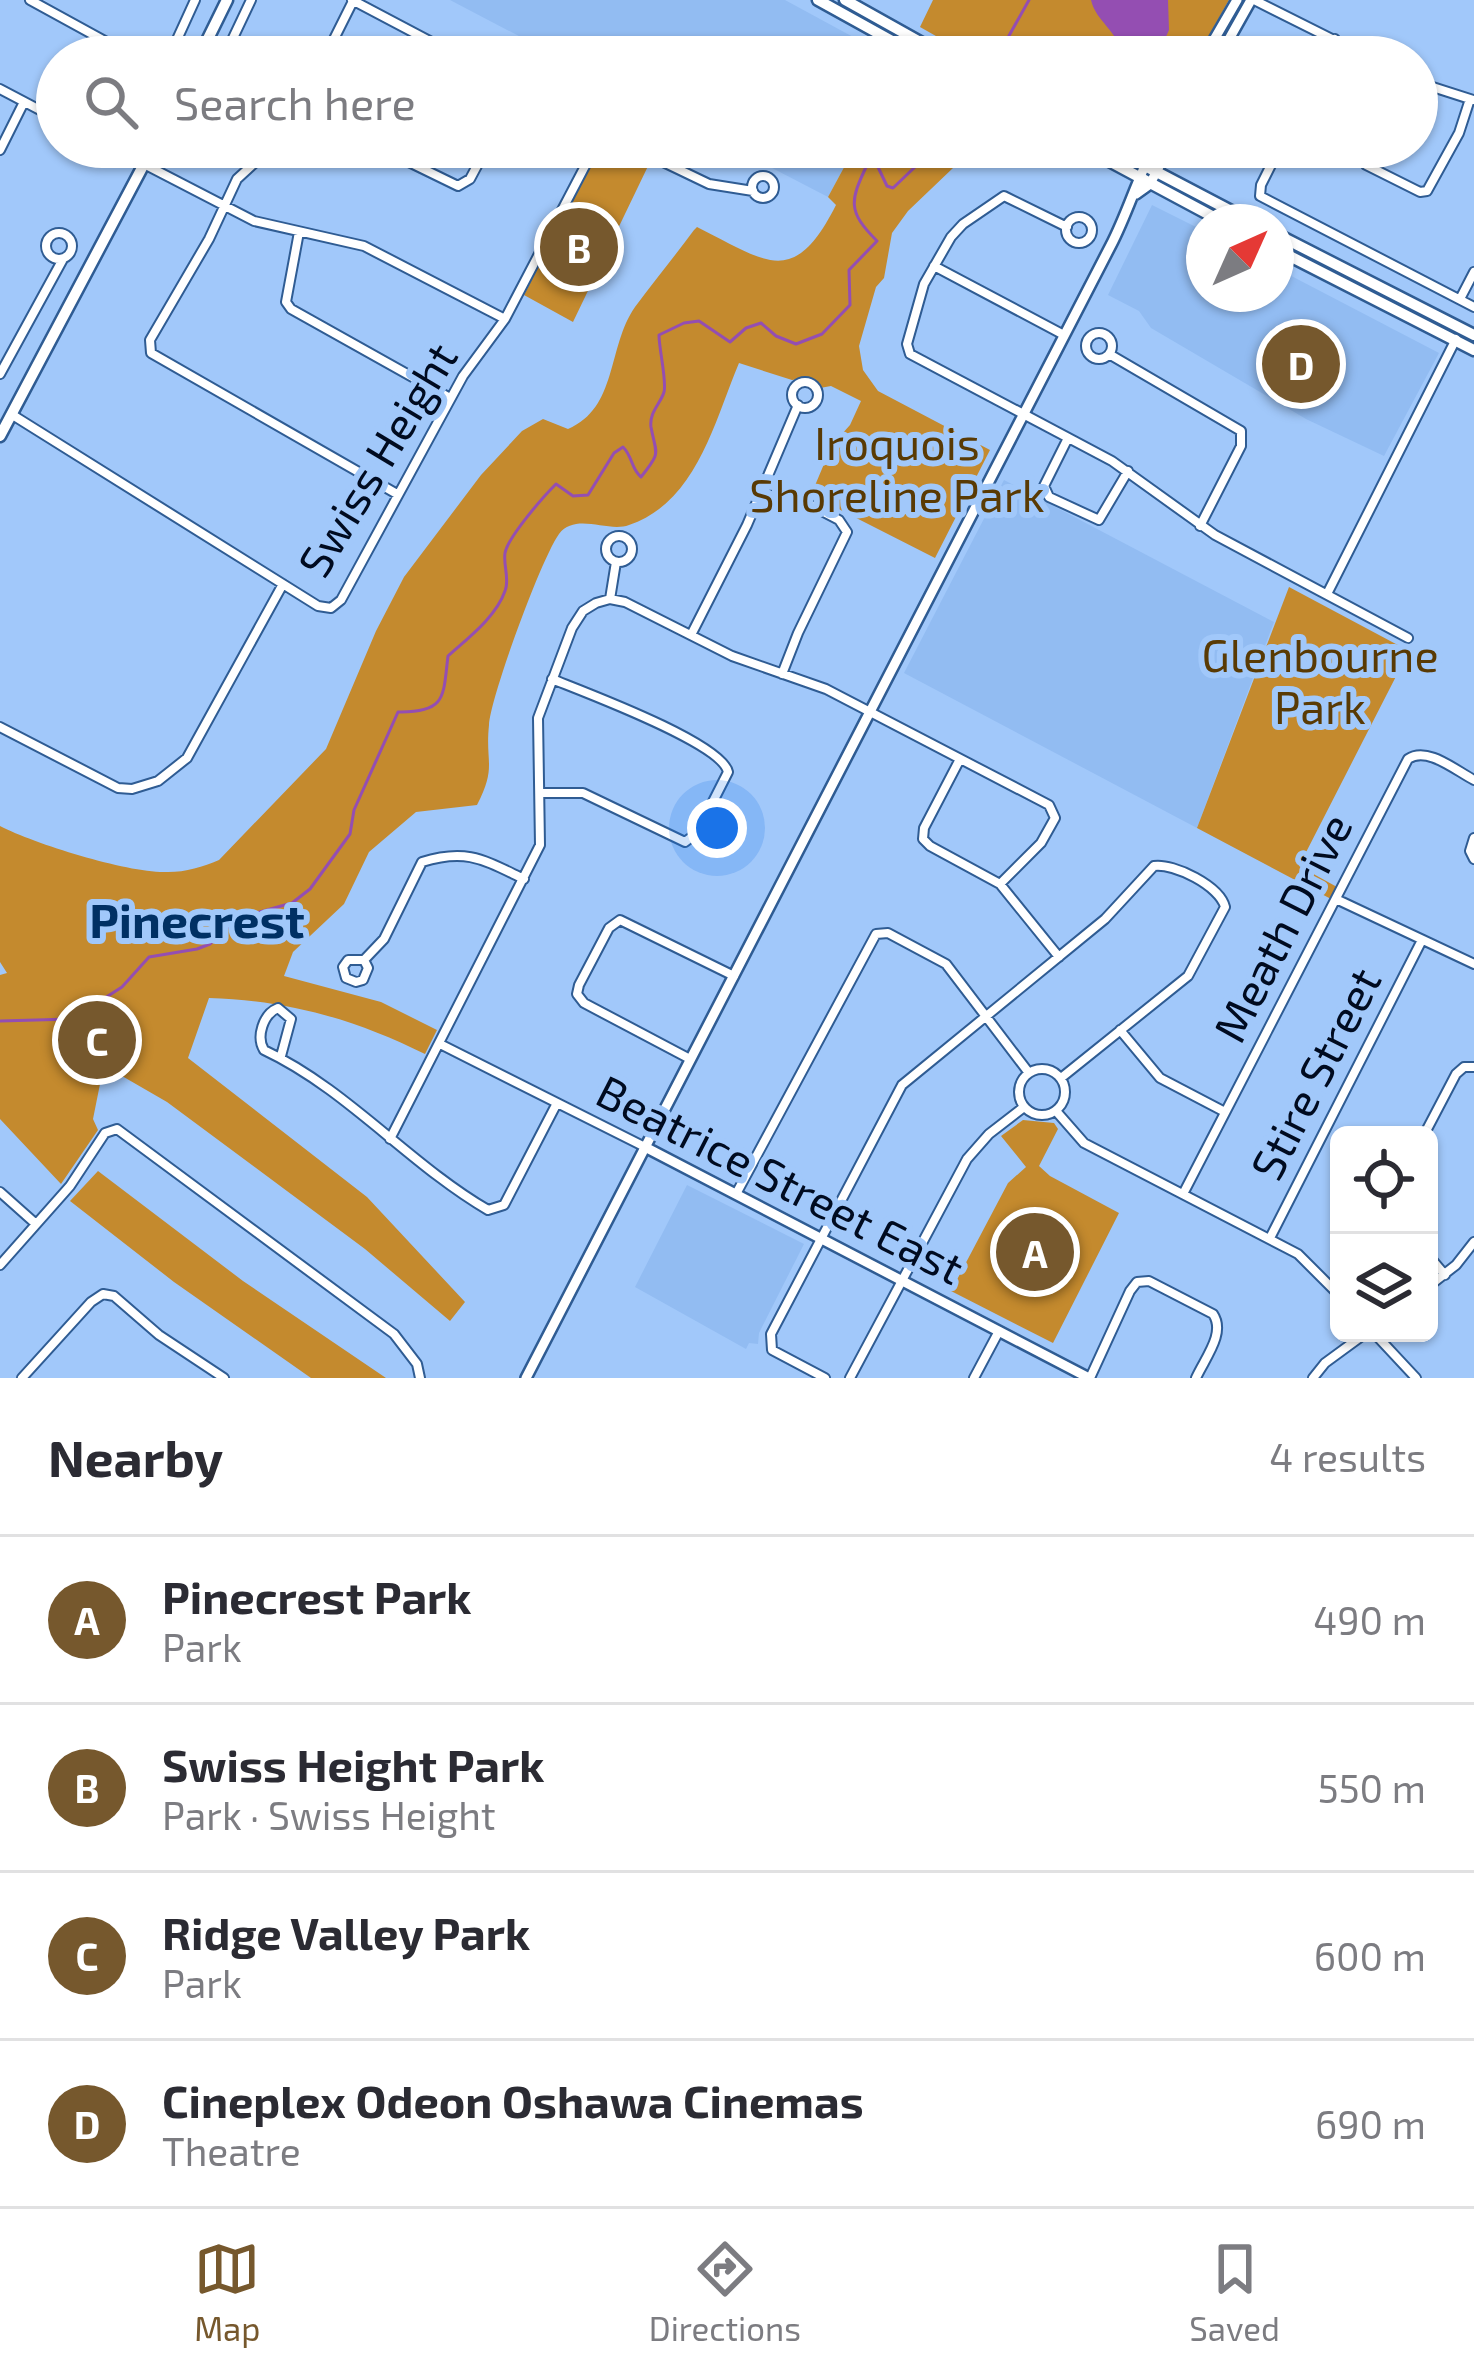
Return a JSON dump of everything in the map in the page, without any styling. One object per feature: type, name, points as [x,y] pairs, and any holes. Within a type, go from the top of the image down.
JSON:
[{"type":"main road","points":[[209,36],[227,0]]},
{"type":"main road","points":[[818,0],[883,36]]},
{"type":"main road","points":[[845,0],[909,36]]},
{"type":"main road","points":[[0,436],[142,168]]},
{"type":"main road","points":[[1130,168],[1211,204]]},
{"type":"main road","points":[[1137,168],[1194,204]]},
{"type":"main road","points":[[1294,243],[1474,335]]},
{"type":"main road","points":[[1294,258],[1474,350]]},
{"type":"street","points":[[29,0],[95,36]]},
{"type":"street","points":[[179,36],[195,0]]},
{"type":"street","points":[[233,36],[251,0]]},
{"type":"street","points":[[336,36],[353,0],[421,36]]},
{"type":"street","points":[[1216,36],[1237,0]]},
{"type":"street","points":[[1231,36],[1252,0],[1329,36]]},
{"type":"street","points":[[0,89],[36,108]]},
{"type":"street","points":[[1372,168],[1420,192],[1427,191],[1460,133],[1472,100],[1438,89]]},
{"type":"street","points":[[0,150],[24,102]]},
{"type":"street","points":[[152,168],[264,225],[364,246],[505,319]]},
{"type":"street","points":[[249,168],[237,179],[150,340],[152,353],[397,494]]},
{"type":"street","points":[[421,168],[458,186],[476,168]]},
{"type":"street","name":"Swiss Height","points":[[11,414],[318,606],[332,608],[341,600],[450,398],[505,319],[584,168]]},
{"type":"street","points":[[676,168],[709,184],[753,191]]},
{"type":"street","points":[[1146,175],[1148,168]]},
{"type":"street","points":[[526,1378],[1152,168]]},
{"type":"street","points":[[1270,168],[1260,196],[1474,307]]},
{"type":"street","points":[[1067,227],[1001,197],[957,229],[922,289],[908,351],[1128,471],[1200,526],[1408,638]]},
{"type":"street","points":[[298,232],[286,302],[291,309],[450,398]]},
{"type":"street","points":[[0,374],[63,259]]},
{"type":"street","points":[[934,266],[1064,335]]},
{"type":"street","points":[[1460,299],[1474,272]]},
{"type":"street","points":[[1327,594],[1462,328]]},
{"type":"street","points":[[1109,354],[1240,431],[1241,446],[1200,526]]},
{"type":"street","points":[[691,634],[766,482],[798,405]]},
{"type":"street","points":[[1068,438],[1044,486],[1049,497],[1100,520],[1128,471]]},
{"type":"street","points":[[766,482],[839,520],[847,532],[782,674]]},
{"type":"street","points":[[610,599],[616,562]]},
{"type":"street","points":[[0,727],[118,788],[158,781],[177,768],[196,744],[283,584]]},
{"type":"street","points":[[390,1139],[542,838],[538,722],[577,618],[591,605],[610,599],[629,604],[732,656],[826,689],[1049,805],[1054,812],[1045,838],[1000,884]]},
{"type":"street","points":[[541,793],[587,794],[685,842],[697,833],[728,772],[720,756],[628,709],[552,679]]},
{"type":"street","name":"Meath Drive","points":[[1183,1194],[1410,757],[1424,754],[1474,780]]},
{"type":"street","points":[[959,759],[923,838],[1000,884],[1058,957]]},
{"type":"street","points":[[1474,838],[1470,851],[1474,859]]},
{"type":"street","points":[[364,960],[383,939],[422,862],[466,854],[524,879]]},
{"type":"street","points":[[824,1378],[772,1350],[769,1341],[902,1085],[1110,915],[1157,864],[1223,897],[1224,910],[1192,972],[1061,1078]]},
{"type":"street","points":[[1336,899],[1474,964]]},
{"type":"street","points":[[690,1059],[578,997],[579,985],[608,928],[620,920],[734,976]]},
{"type":"street","points":[[736,1194],[876,934],[888,933],[942,961],[1028,1073]]},
{"type":"street","name":"Stire Street","points":[[1270,1239],[1422,940]]},
{"type":"street","points":[[281,1056],[292,1021],[278,1008],[267,1015],[260,1040],[264,1050],[305,1070],[443,1180],[494,1211],[506,1202],[556,1103]]},
{"type":"street","points":[[1120,1030],[1156,1075],[1225,1112]]},
{"type":"street","name":"Beatrice Street East","points":[[440,1044],[1089,1378]]},
{"type":"street","points":[[1429,1126],[1456,1074],[1464,1067],[1474,1067]]},
{"type":"street","points":[[1042,1069],[1061,1078],[1065,1099],[1056,1111],[1043,1116],[1024,1107],[1018,1089],[1028,1073],[1042,1069]]},
{"type":"street","points":[[850,1378],[976,1147],[1024,1107]]},
{"type":"street","points":[[1056,1111],[1082,1141],[1304,1258],[1330,1285]]},
{"type":"street","points":[[0,1265],[70,1186],[105,1133],[117,1129],[394,1334],[417,1364],[420,1378]]},
{"type":"street","points":[[0,1192],[36,1224]]},
{"type":"street","points":[[1438,1280],[1474,1242]]},
{"type":"street","points":[[1438,1267],[1445,1275]]},
{"type":"street","points":[[1089,1378],[1130,1291],[1137,1282],[1149,1281],[1213,1314],[1219,1323],[1196,1378]]},
{"type":"street","points":[[22,1378],[104,1294],[114,1296],[159,1335],[224,1378]]},
{"type":"street","points":[[974,1378],[999,1330]]},
{"type":"street","points":[[1313,1378],[1325,1363],[1356,1342]]},
{"type":"street","points":[[1379,1342],[1416,1378]]},
{"type":"shaded area","points":[[450,0],[785,0],[851,36],[519,36]]},
{"type":"shaded area","points":[[1091,0],[1168,0],[1169,30],[1166,36],[1114,36]]},
{"type":"shaded area","points":[[772,168],[844,168],[828,197]]},
{"type":"shaded area","points":[[1152,205],[1186,222],[1186,312],[1294,312],[1294,277],[1439,353],[1384,456],[1306,419],[1151,328],[1139,311],[1108,295]]},
{"type":"shaded area","points":[[1004,480],[1274,622],[1197,828],[904,673]]},
{"type":"shaded area","points":[[687,1185],[804,1244],[759,1333],[758,1344],[749,1343],[746,1349],[635,1287]]},
{"type":"green space","points":[[933,0],[1229,0],[1209,36],[936,36],[920,27]]},
{"type":"green space","points":[[589,168],[647,168],[573,322],[524,295]]},
{"type":"green space","name":"Iroquois Shoreline Park","points":[[844,168],[953,168],[892,233],[884,278],[876,287],[859,346],[863,370],[878,391],[990,450],[935,558],[811,495],[832,445],[850,425],[861,401],[831,386],[820,388],[808,377],[792,380],[739,363],[700,458],[671,498],[629,525],[574,524],[559,534],[498,686],[489,725],[489,773],[477,805],[416,812],[369,852],[344,904],[293,952],[284,976],[381,1002],[437,1030],[425,1054],[320,1014],[209,998],[188,1058],[367,1197],[465,1302],[450,1321],[365,1249],[167,1102],[122,1076],[101,1079],[93,1119],[98,1130],[61,1184],[0,1119],[0,975],[7,973],[0,962],[0,826],[80,856],[147,871],[185,870],[219,860],[326,749],[404,577],[481,475],[522,431],[543,419],[568,429],[596,407],[626,323],[694,230],[697,227],[760,257],[791,258],[821,232],[836,205],[828,197]]},
{"type":"green space","name":"Glenbourne Park","points":[[1289,587],[1409,651],[1299,866],[1337,887],[1331,899],[1197,828]]},
{"type":"green space","points":[[1023,1120],[1054,1123],[1058,1129],[1039,1166],[1119,1213],[1053,1343],[951,1291],[1008,1183],[1026,1167],[1001,1136]]},
{"type":"green space","points":[[98,1171],[243,1281],[386,1378],[311,1378],[174,1282],[70,1201]]},
{"type":"waterway","points":[[1009,36],[1029,0]]},
{"type":"waterway","points":[[0,1021],[72,1019],[122,987],[149,957],[210,944],[238,918],[292,903],[310,889],[350,834],[354,810],[398,712],[426,709],[440,699],[448,656],[501,601],[507,582],[505,553],[527,517],[556,484],[573,496],[588,495],[614,453],[623,447],[641,477],[652,462],[656,453],[651,422],[665,387],[659,335],[699,321],[730,342],[761,323],[796,344],[822,334],[850,305],[849,270],[877,241],[860,222],[854,205],[866,168]]},
{"type":"waterway","points":[[878,168],[887,186],[893,188],[914,168]]},
{"type":"place","name":"Swiss Height Park","points":[[579,247]]},
{"type":"place","name":"Cineplex Odeon Oshawa Cinemas","points":[[1301,364]]},
{"type":"place","name":"Ridge Valley Park","points":[[97,1040]]},
{"type":"place","name":"Pinecrest Park","points":[[1035,1252]]},
{"type":"district","name":"Pinecrest","points":[[197,921]]}]
